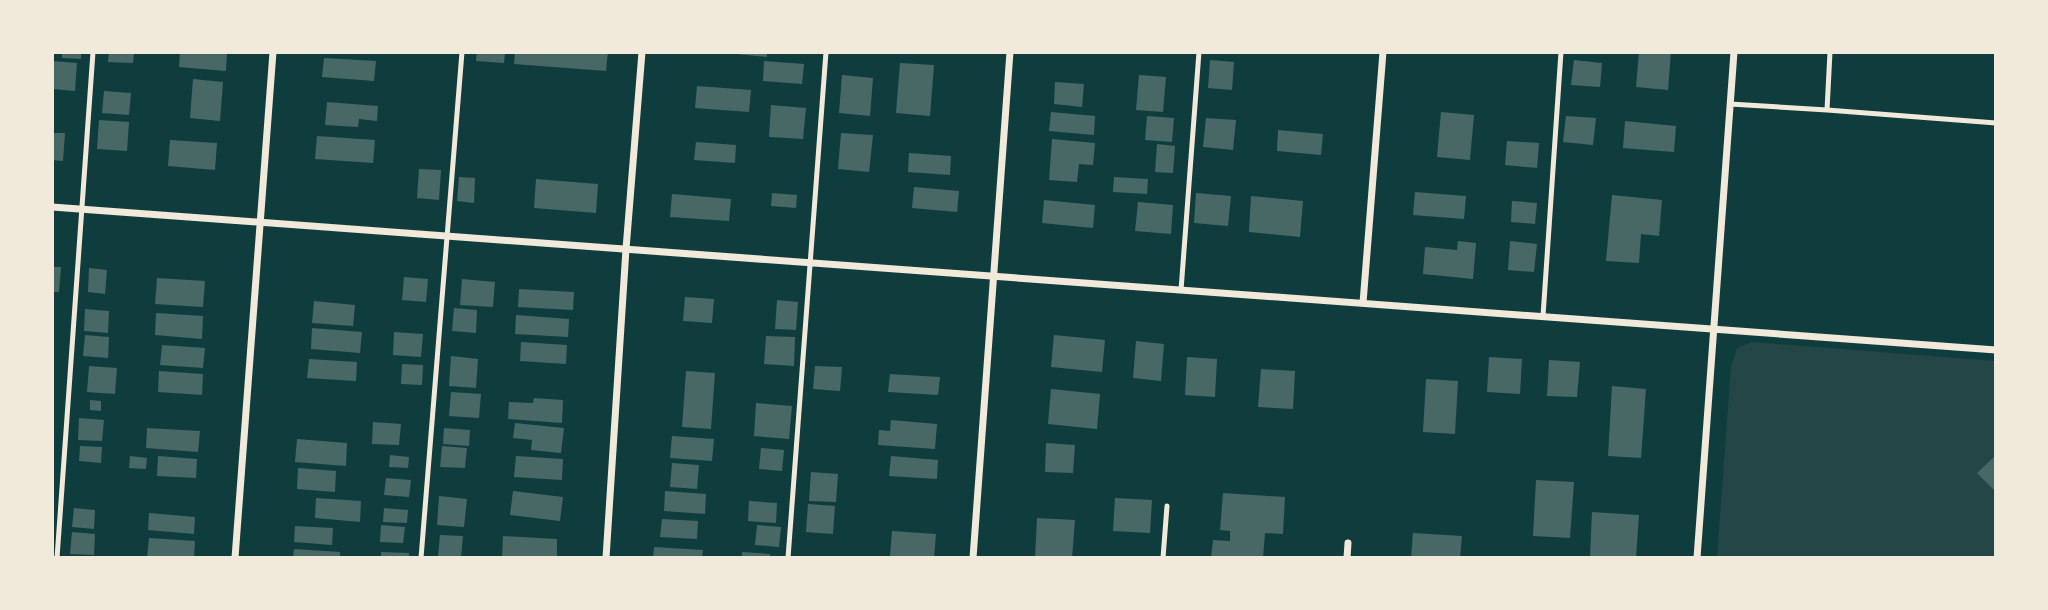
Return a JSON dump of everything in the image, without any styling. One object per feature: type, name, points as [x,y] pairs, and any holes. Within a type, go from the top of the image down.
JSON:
[{"type":"street","points":[[235,558],[273,52]]},
{"type":"street","points":[[606,558],[642,52]]},
{"type":"street","points":[[973,558],[1010,52]]},
{"type":"street","points":[[1363,303],[1383,52]]},
{"type":"street","points":[[1697,558],[1734,52]]},
{"type":"street","points":[[52,207],[1996,350]]},
{"type":"street","points":[[1347,558],[1348,543]]},
{"type":"lane","points":[[57,558],[93,52]]},
{"type":"lane","points":[[421,558],[461,52]]},
{"type":"lane","points":[[788,558],[826,52]]},
{"type":"lane","points":[[1181,290],[1199,52]]},
{"type":"lane","points":[[1543,316],[1561,52]]},
{"type":"lane","points":[[1827,110],[1830,52]]},
{"type":"lane","points":[[1730,104],[1996,123]]},
{"type":"lane","points":[[1163,558],[1167,506]]},
{"type":"shaded area","points":[[1752,342],[1995,361],[1995,557],[1717,558],[1731,367],[1737,348]]},
{"type":"building","points":[[62,52],[81,52],[81,59],[62,58]]},
{"type":"building","points":[[109,52],[134,52],[133,63],[108,62]]},
{"type":"building","points":[[180,52],[227,52],[226,71],[179,67]]},
{"type":"building","points":[[477,52],[505,52],[504,63],[476,61]]},
{"type":"building","points":[[515,52],[608,52],[606,71],[514,64]]},
{"type":"building","points":[[767,52],[767,57],[737,54]]},
{"type":"building","points":[[1639,52],[1671,52],[1668,90],[1636,87]]},
{"type":"building","points":[[324,58],[376,61],[374,81],[322,77]]},
{"type":"building","points":[[1210,60],[1234,62],[1232,90],[1208,88]]},
{"type":"building","points":[[1574,60],[1602,63],[1600,87],[1571,85]]},
{"type":"building","points":[[52,61],[77,63],[75,91],[52,89]]},
{"type":"building","points":[[764,61],[804,64],[802,84],[763,81]]},
{"type":"building","points":[[900,63],[934,65],[930,116],[896,113]]},
{"type":"building","points":[[842,75],[873,78],[870,116],[839,113]]},
{"type":"building","points":[[1139,75],[1166,77],[1163,112],[1136,110]]},
{"type":"building","points":[[193,79],[223,82],[220,121],[190,118]]},
{"type":"building","points":[[1055,82],[1084,84],[1082,107],[1054,104]]},
{"type":"building","points":[[697,86],[751,90],[749,112],[695,108]]},
{"type":"building","points":[[104,91],[131,93],[129,115],[102,113]]},
{"type":"building","points":[[327,102],[378,106],[377,121],[359,119],[358,127],[325,125]]},
{"type":"building","points":[[771,105],[806,108],[803,139],[769,137]]},
{"type":"building","points":[[1051,112],[1095,116],[1094,135],[1049,131]]},
{"type":"building","points":[[1441,112],[1474,115],[1470,160],[1437,157]]},
{"type":"building","points":[[1147,116],[1174,118],[1172,142],[1145,140]]},
{"type":"building","points":[[1566,116],[1596,118],[1593,145],[1563,142]]},
{"type":"building","points":[[1206,118],[1236,120],[1233,150],[1203,147]]},
{"type":"building","points":[[99,120],[129,122],[127,151],[97,149]]},
{"type":"building","points":[[1625,121],[1676,126],[1674,152],[1623,148]]},
{"type":"building","points":[[1278,130],[1323,134],[1321,155],[1277,151]]},
{"type":"building","points":[[52,133],[65,133],[63,161],[52,160]]},
{"type":"building","points":[[841,133],[873,135],[869,172],[838,169]]},
{"type":"building","points":[[317,136],[375,140],[373,163],[315,159]]},
{"type":"building","points":[[1052,139],[1095,143],[1093,165],[1079,164],[1077,182],[1049,180]]},
{"type":"building","points":[[170,140],[217,143],[215,170],[168,166]]},
{"type":"building","points":[[1507,141],[1539,143],[1537,168],[1505,165]]},
{"type":"building","points":[[696,142],[736,145],[735,163],[694,160]]},
{"type":"building","points":[[1157,144],[1175,146],[1173,173],[1155,172]]},
{"type":"building","points":[[909,153],[951,156],[950,175],[908,172]]},
{"type":"building","points":[[419,169],[441,170],[439,200],[417,198]]},
{"type":"building","points":[[459,177],[475,178],[474,203],[457,201]]},
{"type":"building","points":[[1114,177],[1148,179],[1147,194],[1113,192]]},
{"type":"building","points":[[536,179],[598,184],[596,213],[534,208]]},
{"type":"building","points":[[914,187],[959,191],[957,212],[912,208]]},
{"type":"building","points":[[1415,192],[1466,196],[1464,219],[1413,215]]},
{"type":"building","points":[[772,193],[797,195],[796,208],[771,206]]},
{"type":"building","points":[[1196,193],[1231,196],[1228,226],[1194,223]]},
{"type":"building","points":[[672,194],[731,199],[729,221],[670,217]]},
{"type":"building","points":[[1612,195],[1662,200],[1659,236],[1641,234],[1639,263],[1606,261]]},
{"type":"building","points":[[1251,196],[1303,201],[1300,237],[1249,232]]},
{"type":"building","points":[[1044,200],[1095,205],[1093,228],[1042,223]]},
{"type":"building","points":[[1512,201],[1537,203],[1535,224],[1511,222]]},
{"type":"building","points":[[1138,202],[1173,205],[1171,234],[1135,231]]},
{"type":"building","points":[[1458,241],[1476,243],[1473,279],[1423,274],[1425,247],[1457,250]]},
{"type":"building","points":[[1510,241],[1537,244],[1534,272],[1508,270]]},
{"type":"building","points":[[52,267],[61,267],[59,292],[52,292]]},
{"type":"building","points":[[89,268],[107,270],[105,294],[88,292]]},
{"type":"building","points":[[404,277],[428,279],[426,302],[402,300]]},
{"type":"building","points":[[157,278],[205,281],[203,307],[155,304]]},
{"type":"building","points":[[462,279],[495,282],[493,307],[460,305]]},
{"type":"building","points":[[519,289],[574,292],[573,310],[518,307]]},
{"type":"building","points":[[685,297],[714,299],[712,323],[683,321]]},
{"type":"building","points":[[777,300],[798,302],[796,330],[775,329]]},
{"type":"building","points":[[314,301],[355,305],[353,326],[312,323]]},
{"type":"building","points":[[454,308],[477,310],[476,333],[452,331]]},
{"type":"building","points":[[85,309],[109,311],[108,333],[84,331]]},
{"type":"building","points":[[156,313],[203,316],[202,339],[155,335]]},
{"type":"building","points":[[516,315],[569,319],[568,337],[515,334]]},
{"type":"building","points":[[312,328],[362,332],[360,353],[311,349]]},
{"type":"building","points":[[394,332],[423,334],[421,357],[393,355]]},
{"type":"building","points":[[85,335],[109,337],[108,358],[83,356]]},
{"type":"building","points":[[1054,335],[1105,340],[1102,372],[1051,367]]},
{"type":"building","points":[[766,336],[795,337],[794,366],[764,364]]},
{"type":"building","points":[[1136,341],[1164,344],[1161,381],[1133,378]]},
{"type":"building","points":[[521,342],[567,345],[566,364],[520,361]]},
{"type":"building","points":[[162,345],[205,348],[203,368],[160,365]]},
{"type":"building","points":[[451,356],[478,359],[476,388],[449,386]]},
{"type":"building","points":[[1187,357],[1217,359],[1215,397],[1185,395]]},
{"type":"building","points":[[1489,357],[1522,359],[1520,394],[1487,392]]},
{"type":"building","points":[[309,359],[357,362],[356,381],[307,378]]},
{"type":"building","points":[[1549,360],[1580,362],[1577,397],[1547,396]]},
{"type":"building","points":[[402,364],[423,365],[422,385],[401,384]]},
{"type":"building","points":[[89,366],[117,368],[115,394],[87,392]]},
{"type":"building","points":[[815,366],[842,367],[840,391],[813,389]]},
{"type":"building","points":[[1261,369],[1295,371],[1293,409],[1258,407]]},
{"type":"building","points":[[159,371],[203,374],[202,395],[158,392]]},
{"type":"building","points":[[686,371],[715,373],[711,429],[682,427]]},
{"type":"building","points":[[890,374],[940,377],[938,395],[888,392]]},
{"type":"building","points":[[1426,379],[1458,381],[1455,434],[1423,432]]},
{"type":"building","points":[[1612,386],[1646,389],[1641,458],[1608,456]]},
{"type":"building","points":[[1051,389],[1100,394],[1097,429],[1048,424]]},
{"type":"building","points":[[451,392],[481,394],[479,418],[449,416]]},
{"type":"building","points":[[534,398],[563,400],[562,423],[508,419],[509,402],[533,403]]},
{"type":"building","points":[[90,400],[101,401],[101,411],[90,410]]},
{"type":"building","points":[[756,403],[792,406],[789,439],[754,436]]},
{"type":"building","points":[[79,418],[104,420],[102,441],[78,440]]},
{"type":"building","points":[[891,420],[937,424],[935,449],[878,445],[879,430],[890,431]]},
{"type":"building","points":[[373,422],[401,424],[399,445],[372,444]]},
{"type":"building","points":[[515,423],[564,428],[561,453],[531,450],[532,440],[513,438]]},
{"type":"building","points":[[147,428],[200,431],[198,452],[146,448]]},
{"type":"building","points":[[444,428],[470,430],[469,446],[443,444]]},
{"type":"building","points":[[672,436],[714,439],[712,461],[670,458]]},
{"type":"building","points":[[297,439],[347,443],[346,466],[295,462]]},
{"type":"building","points":[[1046,443],[1075,445],[1073,473],[1045,472]]},
{"type":"building","points":[[80,446],[102,447],[101,463],[79,461]]},
{"type":"building","points":[[442,446],[467,448],[465,468],[440,467]]},
{"type":"building","points":[[761,448],[784,450],[782,471],[759,469]]},
{"type":"building","points":[[390,455],[409,457],[408,468],[389,467]]},
{"type":"building","points":[[1996,455],[1996,492],[1977,473]]},
{"type":"building","points":[[130,456],[147,458],[146,469],[129,468]]},
{"type":"building","points":[[158,456],[197,459],[196,478],[157,476]]},
{"type":"building","points":[[516,456],[563,459],[562,480],[514,477]]},
{"type":"building","points":[[891,456],[938,460],[937,479],[889,476]]},
{"type":"building","points":[[672,463],[699,465],[697,489],[670,487]]},
{"type":"building","points":[[298,468],[336,471],[335,492],[297,489]]},
{"type":"building","points":[[811,472],[838,474],[836,502],[809,501]]},
{"type":"building","points":[[386,478],[411,480],[409,497],[384,495]]},
{"type":"building","points":[[1536,480],[1574,482],[1570,538],[1533,536]]},
{"type":"building","points":[[513,491],[563,497],[560,521],[510,515]]},
{"type":"building","points":[[665,491],[706,494],[705,514],[664,511]]},
{"type":"building","points":[[1223,493],[1285,497],[1283,534],[1265,533],[1263,558],[1211,558],[1213,540],[1230,541],[1230,531],[1220,530]]},
{"type":"building","points":[[439,496],[467,499],[464,527],[437,525]]},
{"type":"building","points":[[316,498],[361,501],[360,522],[315,518]]},
{"type":"building","points":[[1115,498],[1152,500],[1150,533],[1113,531]]},
{"type":"building","points":[[749,501],[777,503],[776,523],[748,521]]},
{"type":"building","points":[[808,504],[835,506],[833,534],[806,532]]},
{"type":"building","points":[[74,508],[95,510],[94,529],[72,527]]},
{"type":"building","points":[[384,508],[408,510],[407,523],[383,522]]},
{"type":"building","points":[[1592,512],[1639,515],[1636,558],[1590,557]]},
{"type":"building","points":[[149,513],[195,517],[194,534],[148,530]]},
{"type":"building","points":[[1037,518],[1075,520],[1072,558],[1035,558]]},
{"type":"building","points":[[662,519],[698,521],[697,539],[660,537]]},
{"type":"building","points":[[381,525],[405,527],[403,543],[380,542]]},
{"type":"building","points":[[757,525],[781,527],[779,547],[755,545]]},
{"type":"building","points":[[295,526],[333,528],[332,545],[294,542]]},
{"type":"building","points":[[892,531],[936,534],[934,558],[890,556]]},
{"type":"building","points":[[72,532],[95,534],[94,555],[70,554]]},
{"type":"building","points":[[1413,533],[1462,536],[1460,558],[1411,558]]},
{"type":"building","points":[[440,535],[463,536],[461,557],[438,556]]},
{"type":"building","points":[[503,536],[557,539],[557,558],[502,558]]},
{"type":"building","points":[[149,538],[195,541],[194,558],[147,558]]},
{"type":"building","points":[[654,547],[703,550],[702,558],[653,558]]},
{"type":"building","points":[[294,549],[340,552],[340,558],[293,558]]},
{"type":"building","points":[[381,552],[409,553],[409,558],[381,558]]},
{"type":"building","points":[[742,552],[770,554],[770,558],[742,558]]}]
